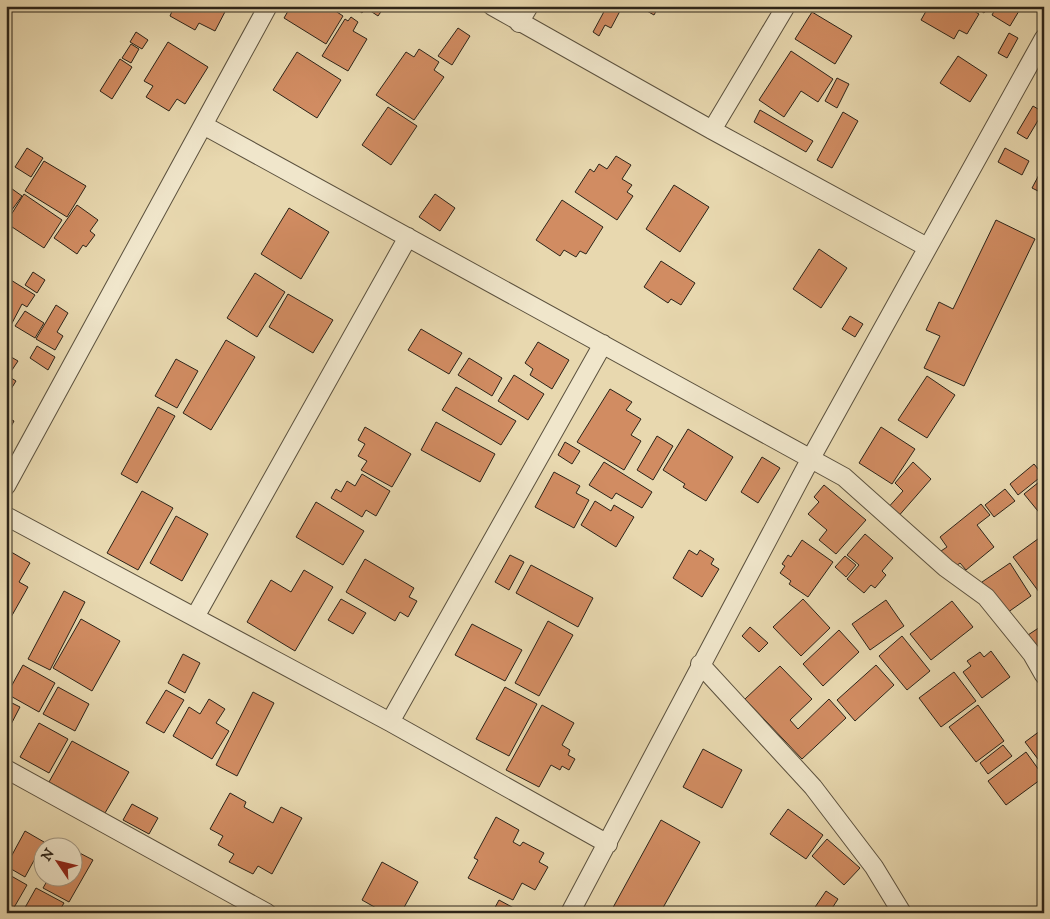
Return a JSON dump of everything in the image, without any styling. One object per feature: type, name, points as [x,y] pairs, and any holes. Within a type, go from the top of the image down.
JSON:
[{"type":"street","points":[[6,486],[268,6]]},
{"type":"street","points":[[492,6],[712,130],[927,247]]},
{"type":"street","points":[[520,23],[529,6]]},
{"type":"street","points":[[712,130],[786,6]]},
{"type":"street","points":[[570,913],[608,844],[700,664],[811,458],[1044,38]]},
{"type":"street","points":[[204,126],[844,477],[946,568],[986,596],[1032,654],[1044,675]]},
{"type":"street","points":[[195,618],[408,237]]},
{"type":"street","points":[[390,722],[603,344]]},
{"type":"street","points":[[6,516],[390,722],[608,844]]},
{"type":"street","points":[[700,664],[813,787],[874,867],[902,913]]},
{"type":"street","points":[[6,769],[267,913]]},
{"type":"building","points":[[169,6],[228,6],[215,31],[199,23],[195,30],[170,16],[173,9]]},
{"type":"building","points":[[291,6],[328,6],[343,16],[326,44],[284,18]]},
{"type":"building","points":[[353,6],[385,6],[378,16],[366,8],[362,13]]},
{"type":"building","points":[[607,6],[620,11],[611,28],[605,25],[599,36],[593,32]]},
{"type":"building","points":[[638,6],[659,6],[654,15]]},
{"type":"building","points":[[929,6],[965,6],[979,14],[967,34],[959,30],[954,39],[921,20]]},
{"type":"building","points":[[974,6],[989,6],[984,13]]},
{"type":"building","points":[[997,6],[1022,6],[1010,26],[992,15]]},
{"type":"building","points":[[812,12],[852,36],[835,64],[795,39]]},
{"type":"building","points":[[351,17],[358,22],[353,31],[367,39],[348,71],[322,56],[345,19],[348,21]]},
{"type":"building","points":[[458,28],[470,36],[452,65],[438,56]]},
{"type":"building","points":[[136,32],[148,40],[142,49],[130,42]]},
{"type":"building","points":[[1009,33],[1018,38],[1007,58],[998,53]]},
{"type":"building","points":[[168,42],[208,67],[185,104],[177,99],[169,111],[146,97],[153,86],[144,81]]},
{"type":"building","points":[[131,44],[139,49],[131,63],[122,58]]},
{"type":"building","points":[[419,49],[439,62],[434,70],[444,77],[414,120],[376,95],[406,52],[414,57]]},
{"type":"building","points":[[791,51],[833,79],[818,102],[801,91],[784,117],[759,100]]},
{"type":"building","points":[[297,52],[341,80],[317,118],[273,90]]},
{"type":"building","points":[[958,56],[987,75],[970,102],[940,83]]},
{"type":"building","points":[[120,59],[132,67],[112,99],[100,91]]},
{"type":"building","points":[[837,78],[849,84],[837,108],[825,101]]},
{"type":"building","points":[[1033,106],[1043,112],[1027,139],[1017,133]]},
{"type":"building","points":[[388,107],[417,126],[391,165],[362,145]]},
{"type":"building","points":[[760,110],[813,141],[806,152],[754,122]]},
{"type":"building","points":[[843,112],[858,121],[832,168],[817,160]]},
{"type":"building","points":[[27,148],[43,158],[31,177],[15,167]]},
{"type":"building","points":[[1005,148],[1029,161],[1022,175],[998,162]]},
{"type":"building","points":[[616,156],[631,165],[622,179],[632,185],[627,192],[633,196],[617,220],[575,192],[590,169],[594,172],[599,164],[607,169]]},
{"type":"building","points":[[44,161],[86,186],[67,217],[25,191]]},
{"type":"building","points":[[1041,171],[1044,173],[1044,194],[1032,188]]},
{"type":"building","points":[[674,185],[709,207],[680,252],[646,229]]},
{"type":"building","points":[[8,186],[22,196],[6,218],[6,189]]},
{"type":"building","points":[[24,194],[62,220],[44,248],[6,223]]},
{"type":"building","points":[[435,194],[455,208],[440,231],[419,217]]},
{"type":"building","points":[[562,200],[603,227],[586,254],[580,251],[576,257],[564,250],[560,256],[536,240]]},
{"type":"building","points":[[77,205],[98,220],[90,231],[95,235],[86,247],[83,245],[77,254],[54,238]]},
{"type":"building","points":[[289,208],[329,232],[301,279],[261,254]]},
{"type":"building","points":[[996,220],[1035,239],[964,386],[924,368],[940,336],[926,330],[939,302],[953,309]]},
{"type":"building","points":[[819,249],[847,268],[821,308],[793,289]]},
{"type":"building","points":[[661,261],[695,283],[681,305],[671,299],[668,303],[644,287]]},
{"type":"building","points":[[33,272],[45,280],[37,293],[25,285]]},
{"type":"building","points":[[255,273],[285,292],[257,337],[227,318]]},
{"type":"building","points":[[6,277],[35,295],[27,307],[22,304],[11,325],[6,322]]},
{"type":"building","points":[[288,294],[333,320],[313,353],[269,327]]},
{"type":"building","points":[[56,305],[68,313],[57,332],[63,336],[55,350],[36,339]]},
{"type":"building","points":[[25,311],[44,323],[35,338],[15,326]]},
{"type":"building","points":[[850,316],[863,324],[855,337],[842,329]]},
{"type":"building","points":[[421,329],[462,353],[449,374],[408,350]]},
{"type":"building","points":[[226,340],[255,357],[211,430],[183,413]]},
{"type":"building","points":[[538,342],[569,360],[552,389],[530,375],[533,369],[525,363]]},
{"type":"building","points":[[37,346],[55,357],[48,370],[30,358]]},
{"type":"building","points":[[6,354],[18,361],[8,376],[16,381],[6,397]]},
{"type":"building","points":[[469,358],[502,378],[492,396],[458,375]]},
{"type":"building","points":[[176,359],[198,371],[177,408],[155,396]]},
{"type":"building","points":[[514,375],[544,394],[528,420],[498,401]]},
{"type":"building","points":[[927,376],[955,395],[927,438],[898,420]]},
{"type":"building","points":[[456,387],[516,421],[501,445],[442,410]]},
{"type":"building","points":[[610,389],[632,402],[626,410],[641,419],[631,435],[641,441],[624,470],[577,442]]},
{"type":"building","points":[[158,407],[175,416],[137,483],[121,474]]},
{"type":"building","points":[[6,417],[14,421],[6,436]]},
{"type":"building","points":[[436,422],[495,454],[480,482],[421,450]]},
{"type":"building","points":[[365,427],[411,454],[392,487],[361,470],[367,461],[358,456],[365,444],[358,440]]},
{"type":"building","points":[[881,427],[915,449],[892,484],[859,463]]},
{"type":"building","points":[[688,429],[733,457],[706,501],[683,487],[685,484],[663,470]]},
{"type":"building","points":[[657,436],[673,446],[653,480],[637,470]]},
{"type":"building","points":[[565,442],[580,451],[572,464],[558,455]]},
{"type":"building","points":[[762,457],[780,468],[758,503],[741,492]]},
{"type":"building","points":[[604,462],[652,492],[642,508],[616,493],[612,499],[589,485]]},
{"type":"building","points":[[913,462],[931,479],[896,519],[886,510],[903,491],[895,483]]},
{"type":"building","points":[[1034,464],[1043,475],[1018,495],[1010,484]]},
{"type":"building","points":[[554,472],[580,486],[576,493],[589,500],[574,528],[535,507]]},
{"type":"building","points":[[362,474],[390,491],[376,516],[366,510],[362,517],[331,498],[336,489],[341,492],[347,481],[355,486]]},
{"type":"building","points":[[1044,478],[1044,514],[1042,516],[1024,494]]},
{"type":"building","points":[[824,485],[866,520],[836,554],[819,540],[827,530],[808,514],[819,502],[814,497]]},
{"type":"building","points":[[1005,489],[1015,501],[994,517],[985,505]]},
{"type":"building","points":[[142,491],[173,508],[138,570],[107,553]]},
{"type":"building","points":[[595,501],[611,511],[614,505],[634,517],[616,547],[581,525]]},
{"type":"building","points":[[316,502],[364,531],[343,565],[296,537]]},
{"type":"building","points":[[981,504],[990,515],[977,525],[994,547],[966,570],[960,563],[951,570],[941,551],[947,547],[940,537]]},
{"type":"building","points":[[176,516],[208,534],[182,581],[150,563]]},
{"type":"building","points":[[865,534],[893,558],[882,571],[886,575],[875,588],[871,585],[864,593],[847,579],[859,565],[847,555]]},
{"type":"building","points":[[1042,536],[1044,539],[1044,588],[1039,592],[1013,557]]},
{"type":"building","points":[[802,540],[833,562],[808,597],[789,584],[791,581],[780,573],[785,566],[782,564],[788,555],[791,557]]},
{"type":"building","points":[[6,549],[30,563],[19,582],[28,587],[6,626]]},
{"type":"building","points":[[689,550],[697,555],[700,550],[714,559],[711,564],[719,569],[702,597],[673,578]]},
{"type":"building","points":[[510,555],[524,562],[509,590],[495,582]]},
{"type":"building","points":[[845,556],[856,565],[846,577],[835,567]]},
{"type":"building","points":[[365,559],[414,588],[409,597],[417,601],[408,617],[400,612],[395,621],[346,592]]},
{"type":"building","points":[[1010,563],[1031,596],[1004,615],[982,582]]},
{"type":"building","points":[[531,565],[593,598],[578,627],[516,593]]},
{"type":"building","points":[[304,570],[333,587],[295,651],[247,622],[271,580],[291,592]]},
{"type":"building","points":[[64,591],[85,602],[50,670],[28,659]]},
{"type":"building","points":[[341,599],[366,613],[353,634],[328,620]]},
{"type":"building","points":[[803,599],[830,628],[801,656],[773,627]]},
{"type":"building","points":[[886,600],[904,626],[870,650],[852,624]]},
{"type":"building","points":[[952,601],[973,627],[931,660],[910,634]]},
{"type":"building","points":[[81,619],[120,641],[92,691],[53,668]]},
{"type":"building","points":[[548,621],[573,635],[539,696],[515,683]]},
{"type":"building","points":[[472,624],[522,650],[505,681],[455,655]]},
{"type":"building","points":[[1043,625],[1044,646],[1035,651],[1025,637]]},
{"type":"building","points":[[750,627],[768,643],[759,652],[742,636]]},
{"type":"building","points":[[839,630],[859,652],[823,686],[803,664]]},
{"type":"building","points":[[902,636],[930,671],[907,690],[879,656]]},
{"type":"building","points":[[991,651],[1010,677],[982,698],[963,672],[971,666],[967,661],[980,652],[984,657]]},
{"type":"building","points":[[183,654],[200,663],[185,693],[168,683]]},
{"type":"building","points":[[23,665],[55,683],[39,712],[7,694]]},
{"type":"building","points":[[876,665],[894,685],[855,721],[837,700]]},
{"type":"building","points":[[780,666],[812,699],[790,720],[798,729],[829,699],[846,718],[802,759],[745,699]]},
{"type":"building","points":[[954,672],[976,701],[941,727],[919,698]]},
{"type":"building","points":[[58,687],[89,704],[75,731],[43,714]]},
{"type":"building","points":[[505,687],[537,704],[509,756],[476,739]]},
{"type":"building","points":[[166,690],[184,700],[164,733],[146,723]]},
{"type":"building","points":[[253,692],[274,703],[237,776],[216,765]]},
{"type":"building","points":[[209,699],[225,709],[216,723],[229,731],[212,759],[173,736],[189,707],[200,714]]},
{"type":"building","points":[[6,700],[20,707],[6,734]]},
{"type":"building","points":[[542,705],[574,723],[562,745],[570,750],[568,755],[575,759],[569,770],[562,766],[560,770],[551,765],[539,787],[506,770]]},
{"type":"building","points":[[978,705],[1004,741],[976,762],[949,727]]},
{"type":"building","points":[[39,723],[68,739],[49,773],[20,757]]},
{"type":"building","points":[[1044,728],[1044,767],[1025,742]]},
{"type":"building","points":[[72,741],[129,772],[105,813],[49,782]]},
{"type":"building","points":[[1003,745],[1012,756],[988,774],[980,763]]},
{"type":"building","points":[[703,749],[742,770],[722,808],[683,787]]},
{"type":"building","points":[[1026,752],[1044,777],[1006,805],[988,781]]},
{"type":"building","points":[[230,793],[246,802],[244,807],[273,823],[281,807],[302,818],[272,874],[258,866],[253,874],[229,862],[234,854],[218,845],[223,836],[210,829]]},
{"type":"building","points":[[132,804],[158,818],[149,834],[123,820]]},
{"type":"building","points":[[788,809],[823,835],[806,859],[770,834]]},
{"type":"building","points":[[496,817],[519,830],[513,842],[520,846],[523,842],[544,853],[539,862],[548,867],[535,890],[522,883],[513,900],[468,878],[478,860],[474,858]]},
{"type":"building","points":[[661,820],[700,842],[660,913],[610,913]]},
{"type":"building","points":[[25,831],[34,836],[32,836],[32,864],[25,877],[6,866]]},
{"type":"building","points":[[827,839],[860,868],[844,885],[812,856]]},
{"type":"building","points":[[82,854],[93,860],[82,879]]},
{"type":"building","points":[[382,862],[418,882],[401,913],[385,913],[362,900]]},
{"type":"building","points":[[6,873],[27,885],[12,911],[6,908]]},
{"type":"building","points":[[44,886],[78,886],[69,902],[43,888]]},
{"type":"building","points":[[36,888],[64,903],[58,913],[22,913]]},
{"type":"building","points":[[826,891],[838,899],[829,913],[811,913]]},
{"type":"building","points":[[499,900],[523,913],[492,913]]}]
